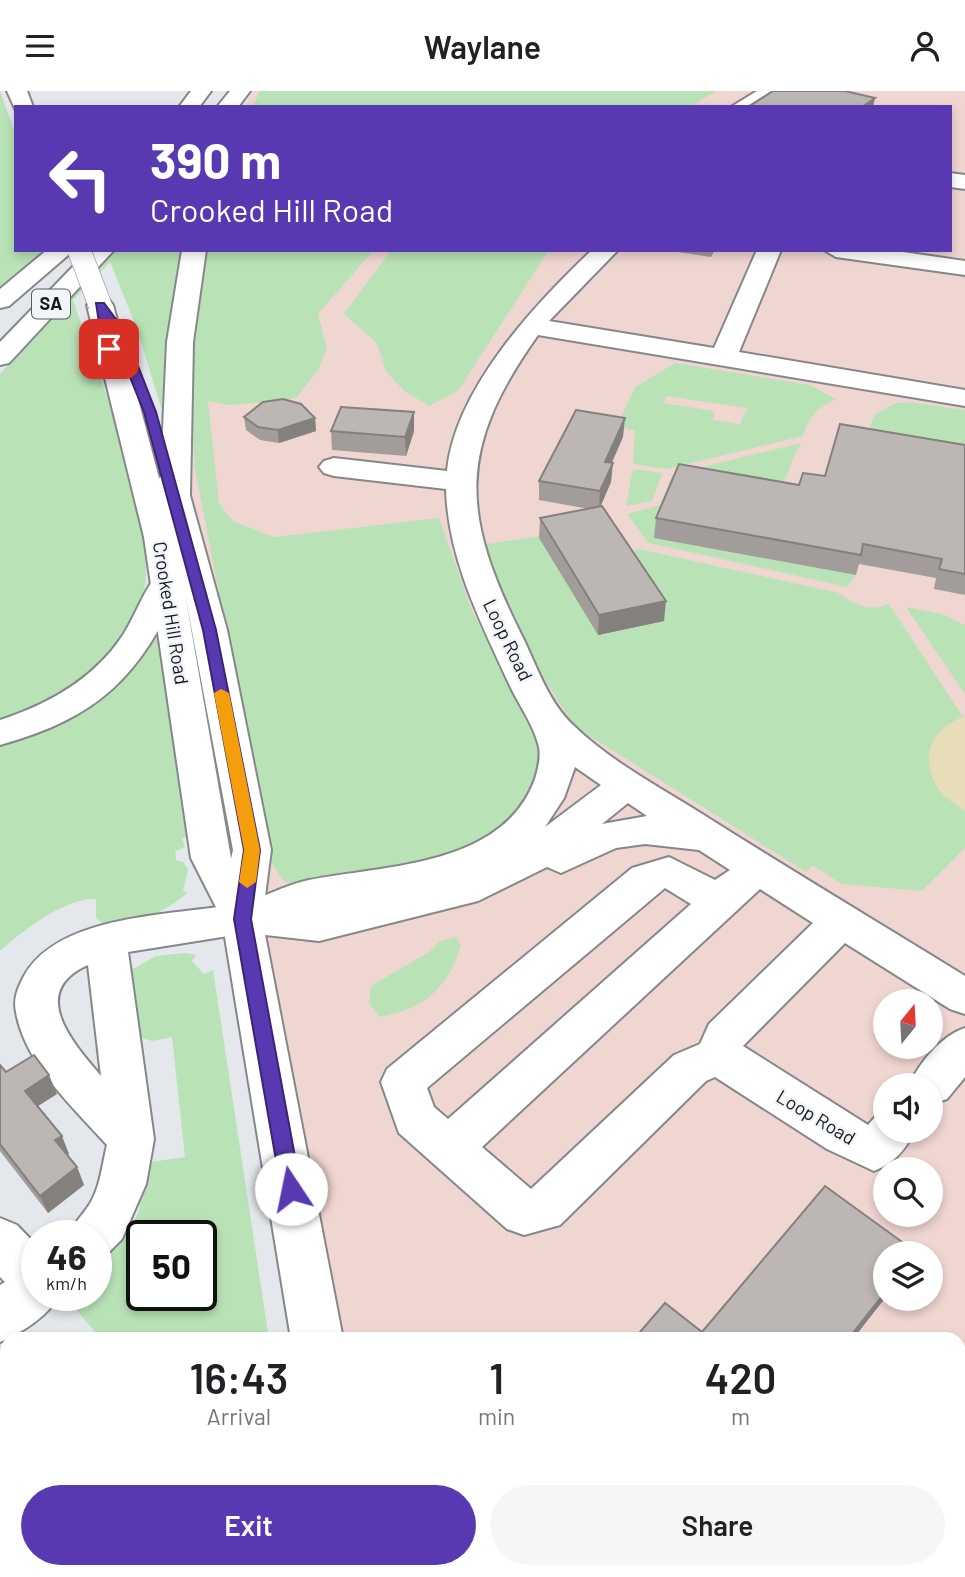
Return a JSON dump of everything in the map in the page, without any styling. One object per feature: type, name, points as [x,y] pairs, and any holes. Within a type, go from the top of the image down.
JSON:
[{"type":"main road","points":[[229,105],[240,91]]},
{"type":"main road","points":[[745,105],[772,91]]},
{"type":"main road","points":[[0,301],[60,252]]},
{"type":"main road","name":"SA","points":[[0,326],[66,252]]},
{"type":"main road","name":"Crooked Hill Road","points":[[80,252],[100,305],[159,537],[211,858],[242,919],[316,1332]]},
{"type":"main road","name":"SA","points":[[0,357],[100,252]]},
{"type":"main road","points":[[175,494],[180,342],[194,252]]},
{"type":"main road","name":"Loop Road","points":[[604,252],[544,310],[505,368],[472,426],[462,462],[462,482],[472,557],[489,604],[546,718],[617,778],[710,839],[743,882],[842,920],[965,997]]},
{"type":"main road","points":[[723,358],[768,252]]},
{"type":"main road","points":[[850,252],[965,268]]},
{"type":"main road","name":"Crooked Hill Road","points":[[100,305],[119,330],[136,373],[175,494],[209,630],[252,850],[242,919]]},
{"type":"main road","points":[[533,326],[965,398]]},
{"type":"main road","points":[[334,467],[462,482]]},
{"type":"main road","points":[[0,733],[66,707],[105,681],[142,635],[166,584]]},
{"type":"main road","points":[[513,841],[535,820],[551,787],[558,753],[546,718]]},
{"type":"main road","points":[[484,883],[545,849],[617,778]]},
{"type":"main road","points":[[131,1139],[49,1045],[37,1016],[37,992],[52,967],[76,951],[106,942],[242,919],[306,895],[450,869],[513,841],[617,778]]},
{"type":"main road","points":[[242,919],[319,925],[424,902],[484,883],[530,876],[591,840],[614,833],[673,830],[710,839]]},
{"type":"main road","points":[[743,882],[709,895],[669,872],[646,879],[404,1082],[415,1119],[524,1213],[543,1209],[690,1068],[718,1056],[724,1037],[842,920]]},
{"type":"main road","points":[[449,1148],[743,882]]},
{"type":"main road","points":[[106,942],[131,1139],[122,1184],[106,1220]]},
{"type":"main road","points":[[941,1073],[965,1046]]},
{"type":"main road","name":"Loop Road","points":[[718,1056],[843,1135],[874,1150],[880,1143]]},
{"type":"main road","points":[[0,1241],[21,1264]]},
{"type":"main road","points":[[0,1317],[21,1300]]},
{"type":"shaded area","points":[[253,91],[965,91],[965,1332],[321,1332],[192,605],[184,400],[197,252],[952,252],[952,105],[246,105]]},
{"type":"green space","points":[[0,91],[14,130],[14,252],[47,252],[0,293]]},
{"type":"green space","points":[[260,91],[716,91],[693,105],[253,105]]},
{"type":"green space","points":[[111,252],[185,252],[168,410],[161,407],[136,326],[110,262],[73,300],[124,448],[135,490],[143,530],[146,566],[139,610],[116,651],[73,694],[57,704],[0,726],[0,374]]},
{"type":"green space","points":[[205,252],[372,252],[318,314],[327,348],[318,370],[297,397],[275,402],[229,405],[208,401],[219,503],[233,521],[274,537],[439,518],[472,611],[533,725],[546,759],[536,792],[493,835],[423,862],[304,888],[284,881],[272,864],[195,470],[190,396],[194,299]]},
{"type":"green space","points":[[390,252],[548,252],[458,391],[429,406],[404,391],[386,371],[377,343],[344,314]]},
{"type":"green space","points":[[675,363],[810,385],[836,399],[814,414],[803,436],[667,469],[633,464],[635,430],[623,428],[619,421],[635,387]],"holes":[[[666,396],[747,408],[740,424],[713,420],[714,411],[664,403]]]},
{"type":"green space","points":[[910,402],[965,410],[965,465],[864,444],[875,414],[896,403]]},
{"type":"green space","points":[[801,443],[778,501],[655,537],[856,575],[847,587],[649,543],[627,514],[660,505],[673,474]]},
{"type":"green space","points":[[633,469],[662,473],[652,501],[626,506]]},
{"type":"green space","points":[[542,536],[601,631],[665,616],[623,552],[639,549],[839,593],[863,606],[889,604],[963,717],[954,721],[940,792],[965,811],[965,848],[922,891],[842,884],[812,865],[806,872],[577,728],[535,663],[503,593],[485,544]]},
{"type":"green space","points":[[906,607],[942,614],[965,625],[965,694]]},
{"type":"green space","points":[[158,633],[164,637],[188,837],[182,838],[185,847],[175,851],[176,860],[183,862],[188,869],[183,891],[187,893],[156,914],[128,924],[104,923],[96,917],[96,899],[71,903],[32,925],[0,951],[0,745],[36,733],[84,708],[127,671]]},
{"type":"green space","points":[[455,937],[461,946],[449,974],[432,995],[409,1009],[379,1017],[369,1003],[371,986],[429,952],[439,942]]},
{"type":"green space","points":[[185,953],[196,955],[192,961],[204,974],[213,970],[268,1332],[95,1332],[77,1311],[112,1311],[112,1249],[126,1236],[126,1311],[217,1311],[217,1220],[134,1220],[139,1211],[143,1169],[151,1162],[185,1157],[172,1037],[152,1041],[139,1037],[126,973],[156,956]]},
{"type":"sand","points":[[965,717],[965,811],[939,790],[933,778],[929,756],[931,746],[943,729]]},
{"type":"building","points":[[773,91],[845,91],[875,98],[865,105],[751,105]]},
{"type":"building","points":[[283,399],[301,404],[315,418],[278,430],[258,427],[244,417],[263,402]]},
{"type":"building","points":[[341,407],[414,412],[405,437],[331,431]]},
{"type":"building","points":[[576,410],[625,418],[605,462],[613,463],[600,491],[539,481]]},
{"type":"building","points":[[840,424],[965,445],[965,574],[939,569],[942,559],[863,544],[861,555],[656,518],[679,464],[799,485],[803,473],[825,476]]},
{"type":"building","points":[[602,506],[666,601],[599,615],[540,518]]},
{"type":"building","points":[[34,1055],[49,1075],[25,1091],[62,1136],[55,1140],[77,1167],[40,1196],[0,1144],[0,1065],[6,1072]]},
{"type":"building","points":[[825,1186],[873,1221],[873,1227],[882,1227],[901,1241],[873,1241],[873,1307],[854,1332],[702,1332]]},
{"type":"building","points":[[665,1303],[702,1332],[640,1332]]},
{"type":"slow traffic","points":[[221,693],[252,850],[247,882]]},
{"type":"route","points":[[109,349],[100,305],[119,330],[150,412],[186,533],[209,630],[252,850],[242,919],[291,1189]]}]
